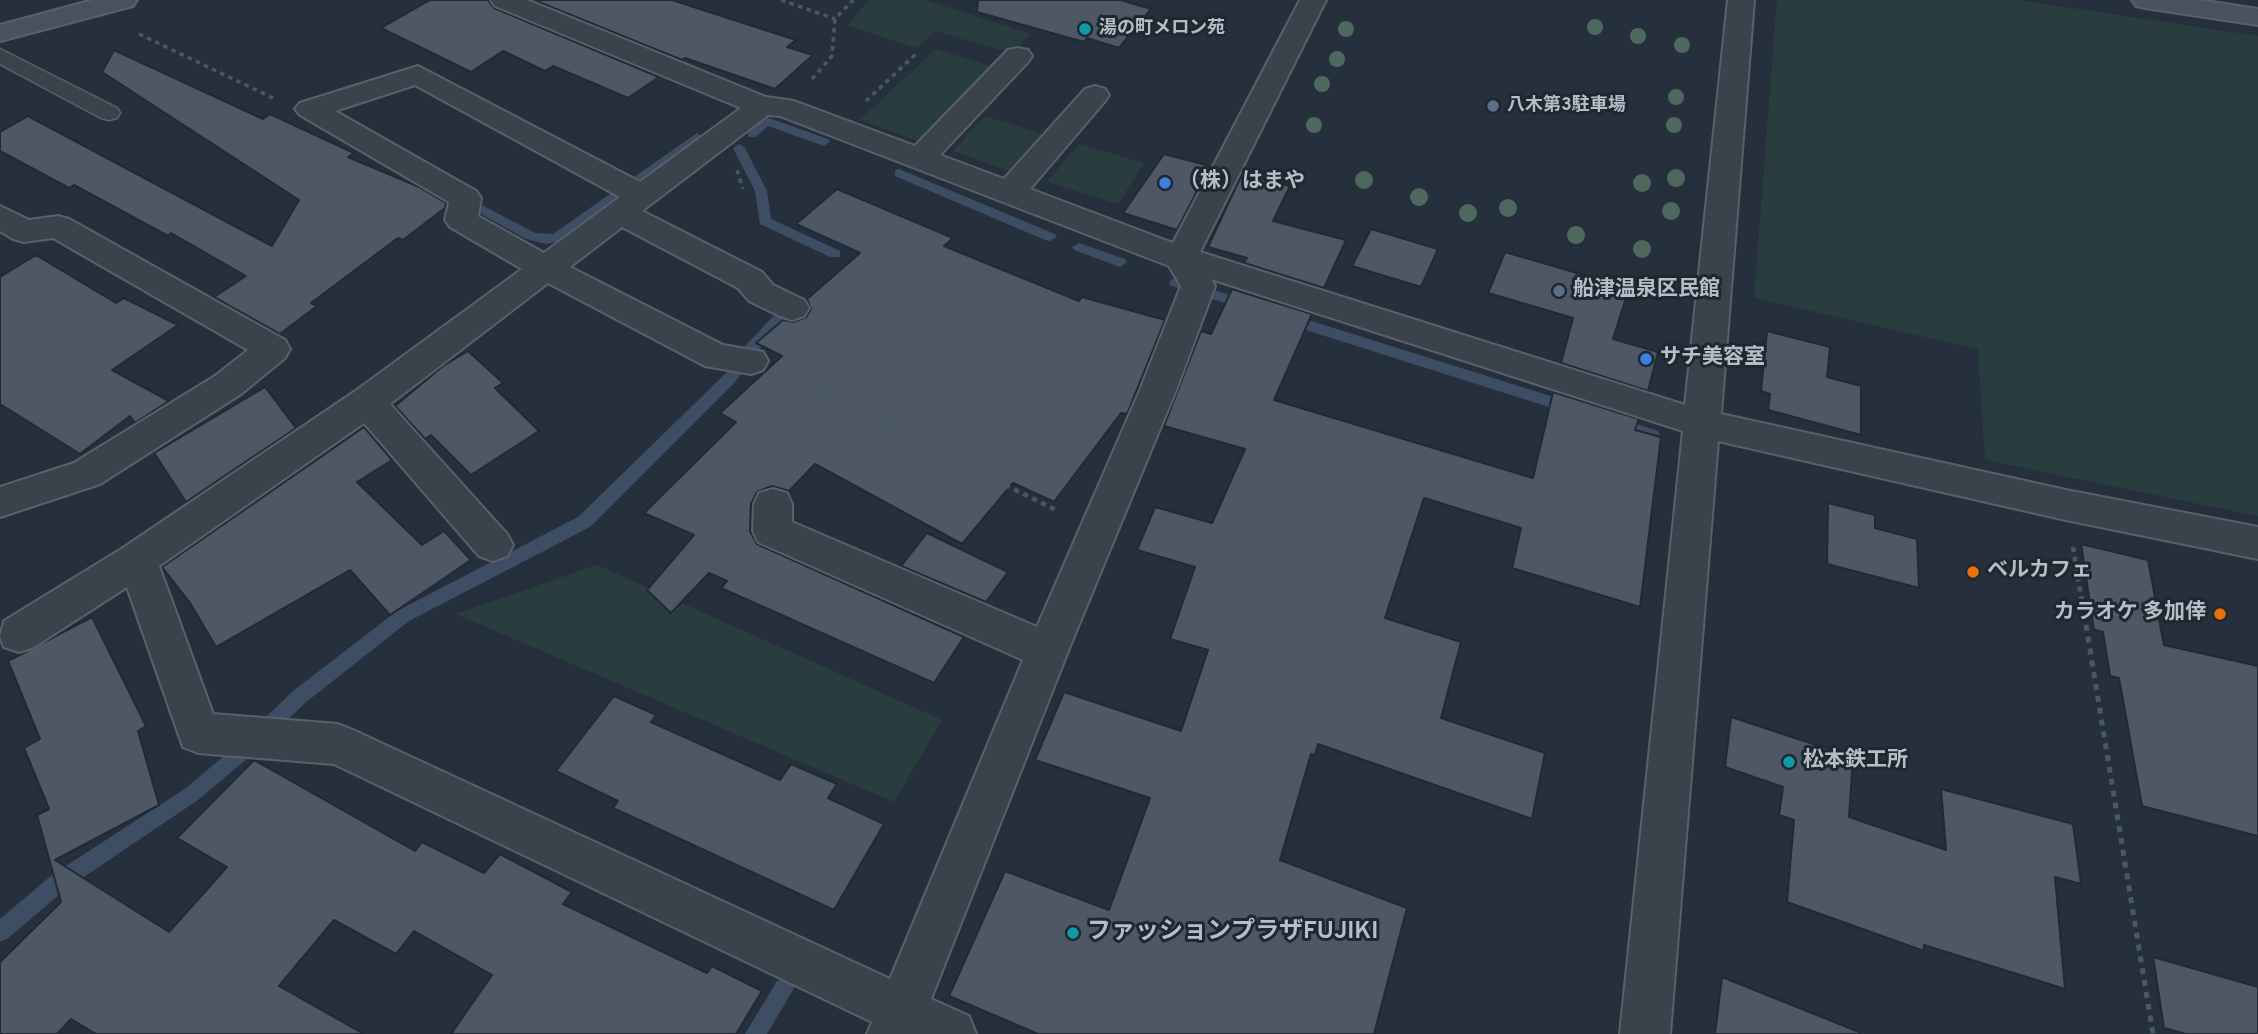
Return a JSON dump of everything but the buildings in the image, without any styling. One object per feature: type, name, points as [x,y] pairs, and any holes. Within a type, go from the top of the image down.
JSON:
[{"type":"street","points":[[0,33],[124,0]]},
{"type":"street","points":[[504,0],[773,107],[838,128],[1181,257],[1703,424],[2066,505],[2258,542]]},
{"type":"street","points":[[1181,257],[1313,0]]},
{"type":"street","points":[[1645,1034],[1741,0]]},
{"type":"street","points":[[2145,0],[2258,17]]},
{"type":"street","points":[[919,160],[1018,56]]},
{"type":"street","points":[[751,360],[718,357],[545,268],[461,220],[465,198],[310,109],[418,75],[631,204],[750,280],[761,293],[792,308]]},
{"type":"street","points":[[1009,193],[1096,95]]},
{"type":"street","points":[[19,634],[137,560],[368,402],[631,204],[773,107]]},
{"type":"street","points":[[0,502],[87,474],[228,384],[273,349],[58,227],[8,231]]},
{"type":"street","points":[[896,1023],[1047,651],[1158,390],[1198,286],[1181,257]]},
{"type":"street","points":[[368,402],[493,545]]},
{"type":"street","points":[[772,504],[772,531],[1047,651]]},
{"type":"street","points":[[137,560],[198,733],[338,744],[896,1023],[951,1034]]},
{"type":"lane","points":[[0,42],[27,26]]},
{"type":"lane","points":[[0,55],[109,113]]},
{"type":"path","points":[[781,0],[835,19]]},
{"type":"path","points":[[773,107],[832,56],[835,19],[853,0]]},
{"type":"path","points":[[89,10],[281,102]]},
{"type":"path","points":[[838,128],[918,51]]},
{"type":"path","points":[[751,360],[1098,530]]},
{"type":"path","points":[[2066,505],[2153,1034]]},
{"type":"green space","points":[[870,0],[925,0],[1031,34],[1011,53],[936,31],[916,48],[847,25]]},
{"type":"green space","points":[[1777,0],[2018,0],[2258,36],[2258,516],[1985,460],[1978,349],[1754,298]]},
{"type":"green space","points":[[936,49],[996,68],[924,143],[860,120]]},
{"type":"green space","points":[[985,116],[1048,136],[1017,174],[953,151]]},
{"type":"green space","points":[[1079,144],[1144,163],[1118,204],[1047,182]]},
{"type":"green space","points":[[597,565],[942,720],[894,802],[456,614]]},
{"type":"waterway","points":[[752,134],[766,121],[824,142]]},
{"type":"waterway","points":[[473,206],[531,236],[546,240],[557,238],[697,137]]},
{"type":"waterway","points":[[739,148],[761,191],[765,221],[835,254]]},
{"type":"waterway","points":[[899,173],[1050,237]]},
{"type":"waterway","points":[[1079,247],[1120,262]]},
{"type":"waterway","points":[[1176,283],[1247,305]]},
{"type":"waterway","points":[[0,932],[59,882],[192,794],[243,751],[299,697],[403,616],[584,522],[731,377],[750,350],[786,311]]},
{"type":"waterway","points":[[1289,319],[1571,408]]},
{"type":"waterway","points":[[1616,423],[1653,435]]},
{"type":"waterway","points":[[755,1034],[784,988]]},
{"type":"place","name":"湯の町メロン苑","points":[[1085,29]]},
{"type":"place","name":"八木第3駐車場","points":[[1493,106]]},
{"type":"place","name":"（株）はまや","points":[[1165,183]]},
{"type":"place","name":"船津温泉区民館","points":[[1559,291]]},
{"type":"place","name":"サチ美容室","points":[[1646,359]]},
{"type":"place","name":"ベルカフェ","points":[[1973,572]]},
{"type":"place","name":"カラオケ 多加倖","points":[[2220,614]]},
{"type":"place","name":"松本鉄工所","points":[[1789,762]]},
{"type":"place","name":"ファッションプラザFUJIKI","points":[[1073,933]]}]
